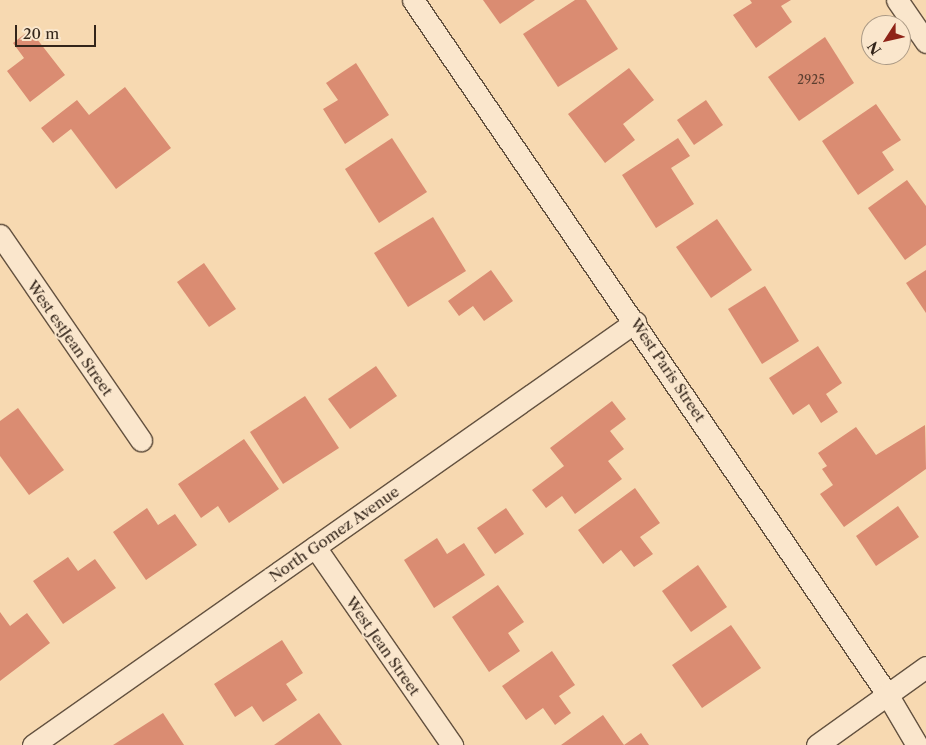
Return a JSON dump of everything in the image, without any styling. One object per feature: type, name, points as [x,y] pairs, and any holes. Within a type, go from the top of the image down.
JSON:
[{"type":"street","name":"West Paris Street","points":[[413,0],[636,322],[887,694],[917,745]]},
{"type":"street","points":[[897,0],[926,42]]},
{"type":"street","name":"West estJean Street","points":[[0,235],[141,440]]},
{"type":"street","name":"North Gomez Avenue","points":[[32,745],[636,322]]},
{"type":"street","name":"West Jean Street","points":[[315,547],[452,745]]},
{"type":"street","points":[[817,745],[926,667]]},
{"type":"building","points":[[483,0],[535,0],[500,24]]},
{"type":"building","points":[[575,0],[586,0],[618,49],[558,87],[523,34]]},
{"type":"building","points":[[750,0],[791,0],[781,6],[792,22],[756,48],[733,15],[752,3]]},
{"type":"building","points":[[30,30],[65,75],[30,102],[7,71],[24,58],[13,43]]},
{"type":"building","points":[[825,37],[854,83],[799,121],[768,77]]},
{"type":"building","points":[[356,63],[389,115],[345,144],[323,109],[338,100],[326,83]]},
{"type":"building","points":[[629,68],[654,100],[623,124],[635,140],[605,163],[568,114]]},
{"type":"building","points":[[125,87],[171,148],[116,189],[71,129],[53,143],[41,128],[77,100],[89,115]]},
{"type":"building","points":[[706,100],[723,125],[694,145],[677,120]]},
{"type":"building","points":[[876,104],[901,140],[882,152],[894,170],[858,195],[822,141]]},
{"type":"building","points":[[392,138],[427,192],[379,223],[345,169]]},
{"type":"building","points":[[678,138],[690,156],[671,168],[694,204],[656,228],[622,175]]},
{"type":"building","points":[[907,180],[926,206],[926,245],[905,260],[868,208]]},
{"type":"building","points":[[433,217],[466,271],[408,307],[374,253]]},
{"type":"building","points":[[717,219],[752,270],[711,298],[676,247]]},
{"type":"building","points":[[204,263],[236,309],[209,327],[177,282]]},
{"type":"building","points":[[491,270],[513,301],[484,321],[473,306],[459,316],[448,301]]},
{"type":"building","points":[[926,270],[926,313],[906,283]]},
{"type":"building","points":[[765,286],[799,341],[762,364],[728,309]]},
{"type":"building","points":[[818,346],[842,383],[826,394],[838,412],[821,423],[809,404],[793,415],[769,378]]},
{"type":"building","points":[[376,366],[397,396],[350,429],[328,399]]},
{"type":"building","points":[[305,396],[339,448],[283,484],[250,432]]},
{"type":"building","points":[[612,401],[626,419],[610,431],[624,449],[608,461],[622,479],[575,514],[562,496],[546,508],[532,490],[564,466],[550,448]]},
{"type":"building","points":[[18,408],[64,470],[29,495],[0,456],[0,421]]},
{"type":"building","points":[[925,425],[926,469],[844,527],[820,494],[833,485],[822,469],[827,466],[818,453],[856,427],[876,455]]},
{"type":"building","points":[[244,439],[279,489],[229,523],[218,506],[201,518],[178,484]]},
{"type":"building","points":[[635,488],[660,523],[640,537],[653,554],[634,567],[621,550],[603,564],[578,530]]},
{"type":"building","points":[[898,506],[919,537],[876,566],[856,536]]},
{"type":"building","points":[[147,508],[158,525],[175,514],[197,545],[146,580],[113,532]]},
{"type":"building","points":[[506,508],[524,534],[495,554],[477,528]]},
{"type":"building","points":[[437,538],[447,554],[464,543],[485,575],[434,608],[404,560]]},
{"type":"building","points":[[68,557],[78,571],[95,559],[116,588],[63,624],[33,581]]},
{"type":"building","points":[[698,565],[727,607],[691,632],[662,591]]},
{"type":"building","points":[[498,585],[524,622],[508,633],[520,651],[489,672],[452,617]]},
{"type":"building","points":[[0,612],[10,626],[27,613],[50,643],[0,681]]},
{"type":"building","points":[[731,625],[761,668],[702,708],[672,665]]},
{"type":"building","points":[[282,640],[303,673],[286,684],[297,700],[263,722],[252,706],[235,717],[214,684]]},
{"type":"building","points":[[552,651],[575,685],[559,696],[571,713],[555,725],[543,708],[526,720],[502,686]]},
{"type":"building","points":[[163,713],[184,745],[113,745]]},
{"type":"building","points":[[319,713],[342,745],[274,745]]},
{"type":"building","points":[[603,715],[624,745],[561,745]]},
{"type":"building","points":[[641,733],[649,745],[624,745]]}]
